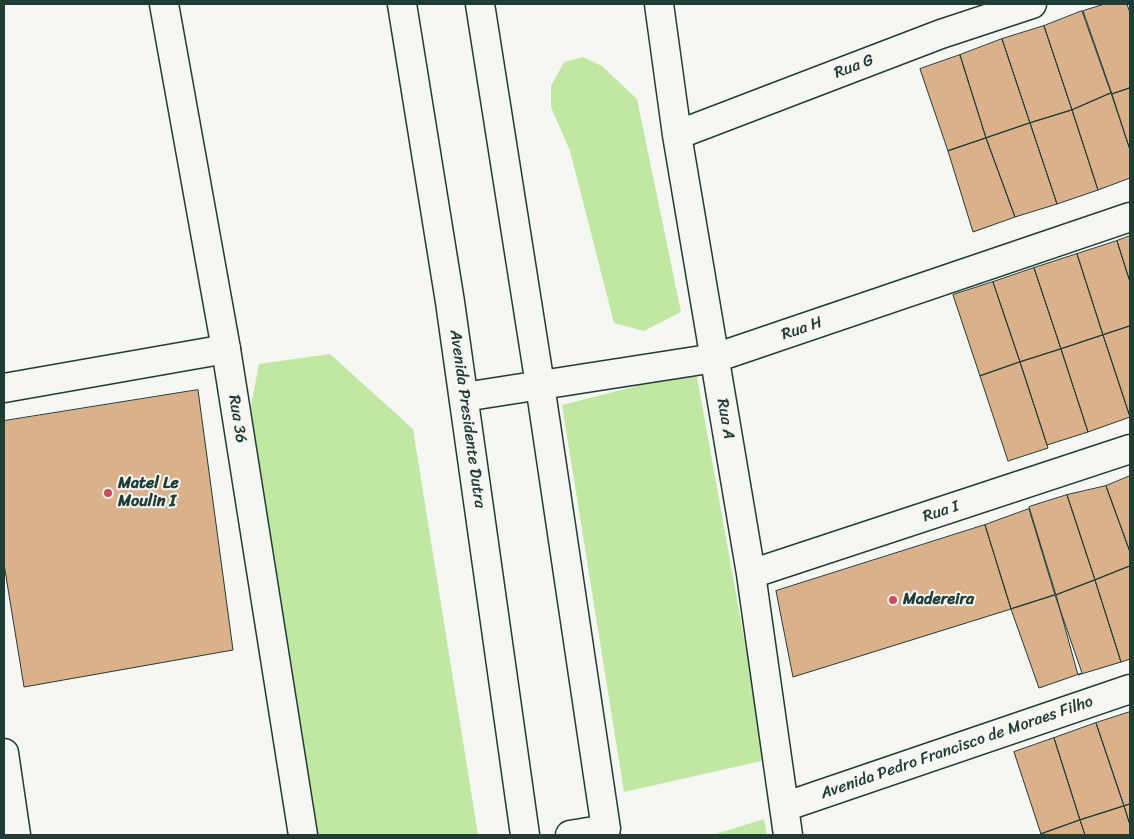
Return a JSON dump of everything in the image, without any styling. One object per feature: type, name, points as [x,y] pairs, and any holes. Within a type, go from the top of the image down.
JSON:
[{"type":"main road","name":"Rua 36","points":[[164,4],[226,349],[304,835]]},
{"type":"main road","name":"Avenida Presidente Dutra","points":[[402,4],[464,397],[525,835]]},
{"type":"main road","points":[[480,4],[540,385],[606,828],[570,835]]},
{"type":"main road","name":"Rua A","points":[[659,4],[677,135],[752,574],[788,835]]},
{"type":"main road","name":"Rua G","points":[[677,135],[941,34],[1032,4]]},
{"type":"main road","name":"Rua H","points":[[464,397],[715,358],[1130,217]]},
{"type":"main road","points":[[4,388],[226,349]]},
{"type":"main road","name":"Rua I","points":[[752,574],[1130,449]]},
{"type":"main road","name":"Avenida Pedro Francisco de Moraes Filho","points":[[784,807],[1130,689]]},
{"type":"main road","points":[[4,754],[16,835]]},
{"type":"green space","points":[[583,57],[602,66],[637,99],[681,312],[644,331],[614,323],[570,151],[551,107],[551,86],[564,62]]},
{"type":"green space","points":[[330,354],[413,429],[478,835],[315,835],[248,421],[259,364]]},
{"type":"green space","points":[[696,371],[766,760],[624,792],[562,405]]},
{"type":"green space","points":[[764,819],[767,835],[713,835]]},
{"type":"building","points":[[1105,4],[1127,4],[1130,13],[1130,88],[1112,94],[1083,11]]},
{"type":"building","points":[[1082,11],[1111,93],[1072,110],[1044,26]]},
{"type":"building","points":[[1044,26],[1072,110],[1030,123],[1002,39]]},
{"type":"building","points":[[1002,39],[1030,123],[986,138],[960,55]]},
{"type":"building","points":[[960,55],[986,138],[948,151],[920,69]]},
{"type":"building","points":[[1130,88],[1130,150],[1112,94]]},
{"type":"building","points":[[1111,93],[1130,150],[1130,178],[1098,190],[1072,110]]},
{"type":"building","points":[[1072,110],[1098,190],[1057,204],[1030,123]]},
{"type":"building","points":[[1030,123],[1057,204],[1015,217],[986,138]]},
{"type":"building","points":[[986,138],[1015,217],[973,232],[948,151]]},
{"type":"building","points":[[1130,236],[1130,282],[1117,241]]},
{"type":"building","points":[[1117,241],[1130,282],[1130,326],[1103,335],[1077,254]]},
{"type":"building","points":[[1077,254],[1103,335],[1061,349],[1034,268]]},
{"type":"building","points":[[1034,268],[1061,349],[1020,362],[993,282]]},
{"type":"building","points":[[993,282],[1020,362],[980,376],[953,295]]},
{"type":"building","points":[[1130,326],[1130,417],[1103,335]]},
{"type":"building","points":[[1103,335],[1130,417],[1088,432],[1061,349]]},
{"type":"building","points":[[1061,349],[1088,432],[1047,445],[1020,362]]},
{"type":"building","points":[[1020,362],[1048,448],[1008,461],[980,376]]},
{"type":"building","name":"Matel Le Moulin I","points":[[198,390],[233,650],[24,687],[4,564],[4,421]]},
{"type":"building","points":[[1130,476],[1130,552],[1106,486]]},
{"type":"building","points":[[1106,486],[1130,552],[1130,566],[1095,580],[1067,495]]},
{"type":"building","points":[[1067,495],[1095,580],[1056,595],[1029,507]]},
{"type":"building","points":[[1029,509],[1055,595],[1011,609],[985,525]]},
{"type":"building","name":"Madereira","points":[[985,525],[1011,609],[793,677],[776,591]]},
{"type":"building","points":[[1130,566],[1130,659],[1121,662],[1095,580]]},
{"type":"building","points":[[1095,580],[1121,662],[1078,675],[1056,595]]},
{"type":"building","points":[[1055,595],[1082,673],[1039,688],[1011,609]]},
{"type":"building","points":[[1130,712],[1130,804],[1124,806],[1096,723]]},
{"type":"building","points":[[1096,723],[1124,806],[1080,820],[1054,738]]},
{"type":"building","points":[[1054,738],[1080,820],[1041,834],[1014,752]]},
{"type":"building","points":[[1130,804],[1130,825],[1124,806]]},
{"type":"building","points":[[1124,806],[1130,825],[1130,835],[1085,835],[1080,820]]},
{"type":"building","points":[[1080,820],[1085,835],[1041,834]]},
{"type":"place","name":"Matel Le Moulin I","points":[[108,493]]},
{"type":"place","name":"Madereira","points":[[893,600]]}]
